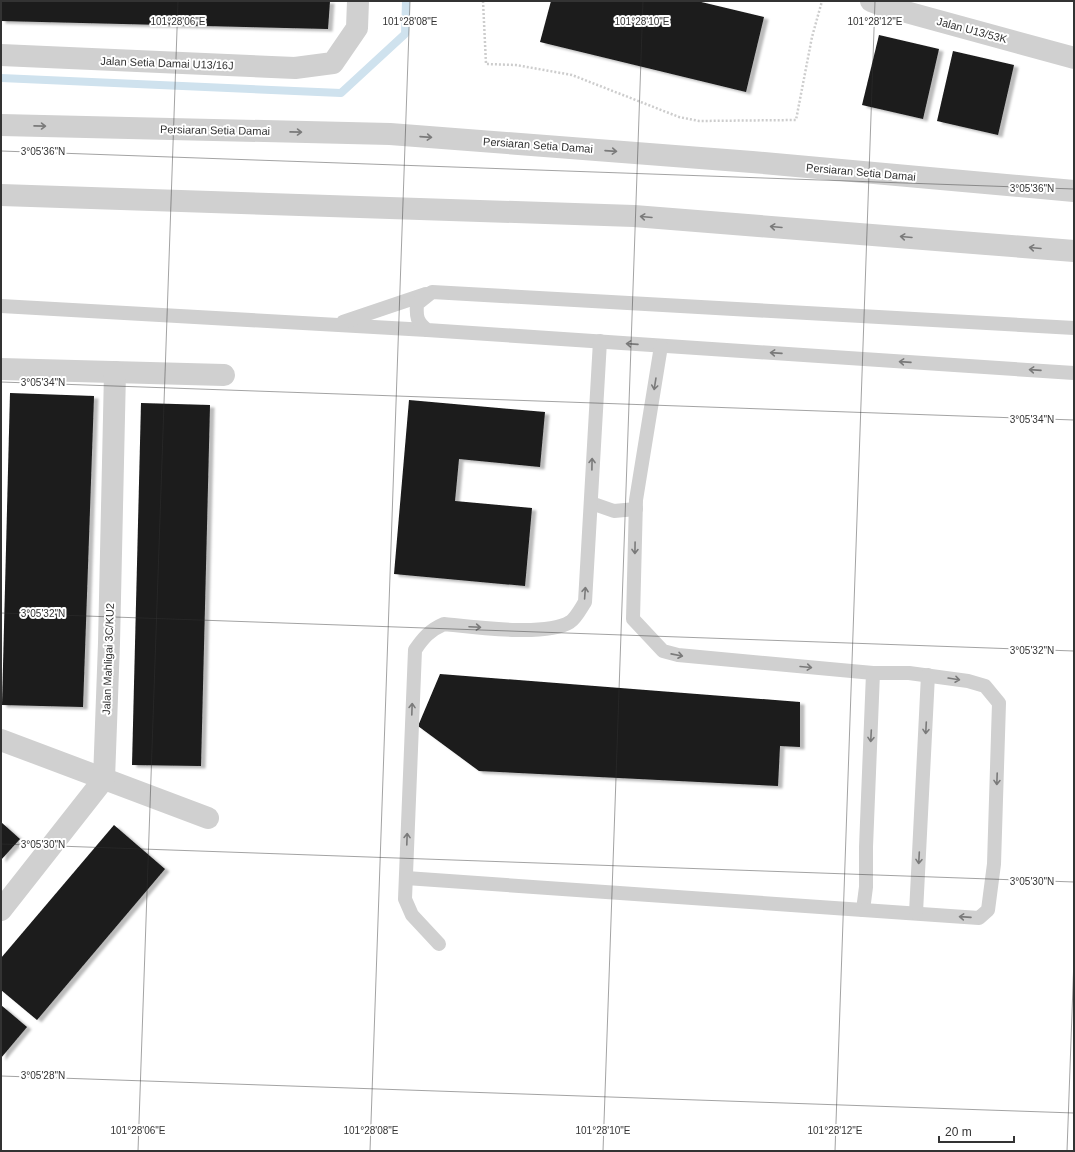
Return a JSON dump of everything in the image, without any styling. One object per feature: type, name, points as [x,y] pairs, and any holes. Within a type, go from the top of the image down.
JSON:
[{"type":"street","name":"Jalan Setia Damai U13/16J","points":[[1,56],[295,68],[333,63],[357,28],[358,1]]},
{"type":"street","name":"Jalan U13/53K","points":[[870,1],[1074,58]]},
{"type":"street","name":"Persiaran Setia Damai","points":[[1,125],[390,134],[752,162],[1074,191]]},
{"type":"street","points":[[1,195],[634,216],[1074,251]]},
{"type":"street","points":[[1,369],[224,375]]},
{"type":"street","name":"Jalan Mahligai 3C/KU2","points":[[104,779],[110,643],[115,372]]},
{"type":"street","points":[[1,740],[208,818]]},
{"type":"street","points":[[1,910],[104,779]]},
{"type":"lane","points":[[335,325],[432,292],[1074,328]]},
{"type":"lane","points":[[427,330],[420,325],[416,318],[416,311],[417,304],[432,292]]},
{"type":"lane","points":[[1,306],[427,330],[1074,373]]},
{"type":"lane","points":[[439,944],[412,915],[405,899],[414,650],[423,638],[433,629],[444,624],[536,630],[553,628],[571,622],[585,602],[591,503],[590,494],[600,341]]},
{"type":"lane","points":[[406,878],[979,918],[988,910],[994,864],[1000,703],[985,686],[908,672],[873,673],[678,655],[663,652],[633,619],[636,509],[661,346]]},
{"type":"lane","points":[[591,503],[614,511],[636,509]]},
{"type":"lane","points":[[863,910],[866,887],[865,864],[873,673]]},
{"type":"lane","points":[[916,913],[928,675]]},
{"type":"path","points":[[483,1],[486,64],[516,65],[572,75],[679,117],[699,121],[796,120],[812,37],[822,1]]},
{"type":"building","points":[[1,1],[330,1],[328,29],[1,21]]},
{"type":"building","points":[[551,1],[697,1],[764,17],[746,92],[540,42]]},
{"type":"building","points":[[879,35],[939,49],[923,119],[862,105]]},
{"type":"building","points":[[953,51],[1014,65],[998,135],[937,121]]},
{"type":"building","points":[[10,393],[94,396],[83,707],[2,705]]},
{"type":"building","points":[[409,400],[545,412],[540,467],[459,459],[455,501],[532,508],[525,586],[394,574]]},
{"type":"building","points":[[141,403],[210,405],[201,766],[132,765]]},
{"type":"building","points":[[440,674],[800,702],[800,747],[780,746],[778,786],[479,771],[418,726]]},
{"type":"building","points":[[1,822],[20,839],[1,860]]},
{"type":"building","points":[[114,825],[165,869],[37,1020],[1,990],[1,958]]},
{"type":"building","points":[[1,1005],[27,1027],[1,1058]]},
{"type":"waterway","points":[[1,78],[341,93],[405,34],[406,1]]}]
